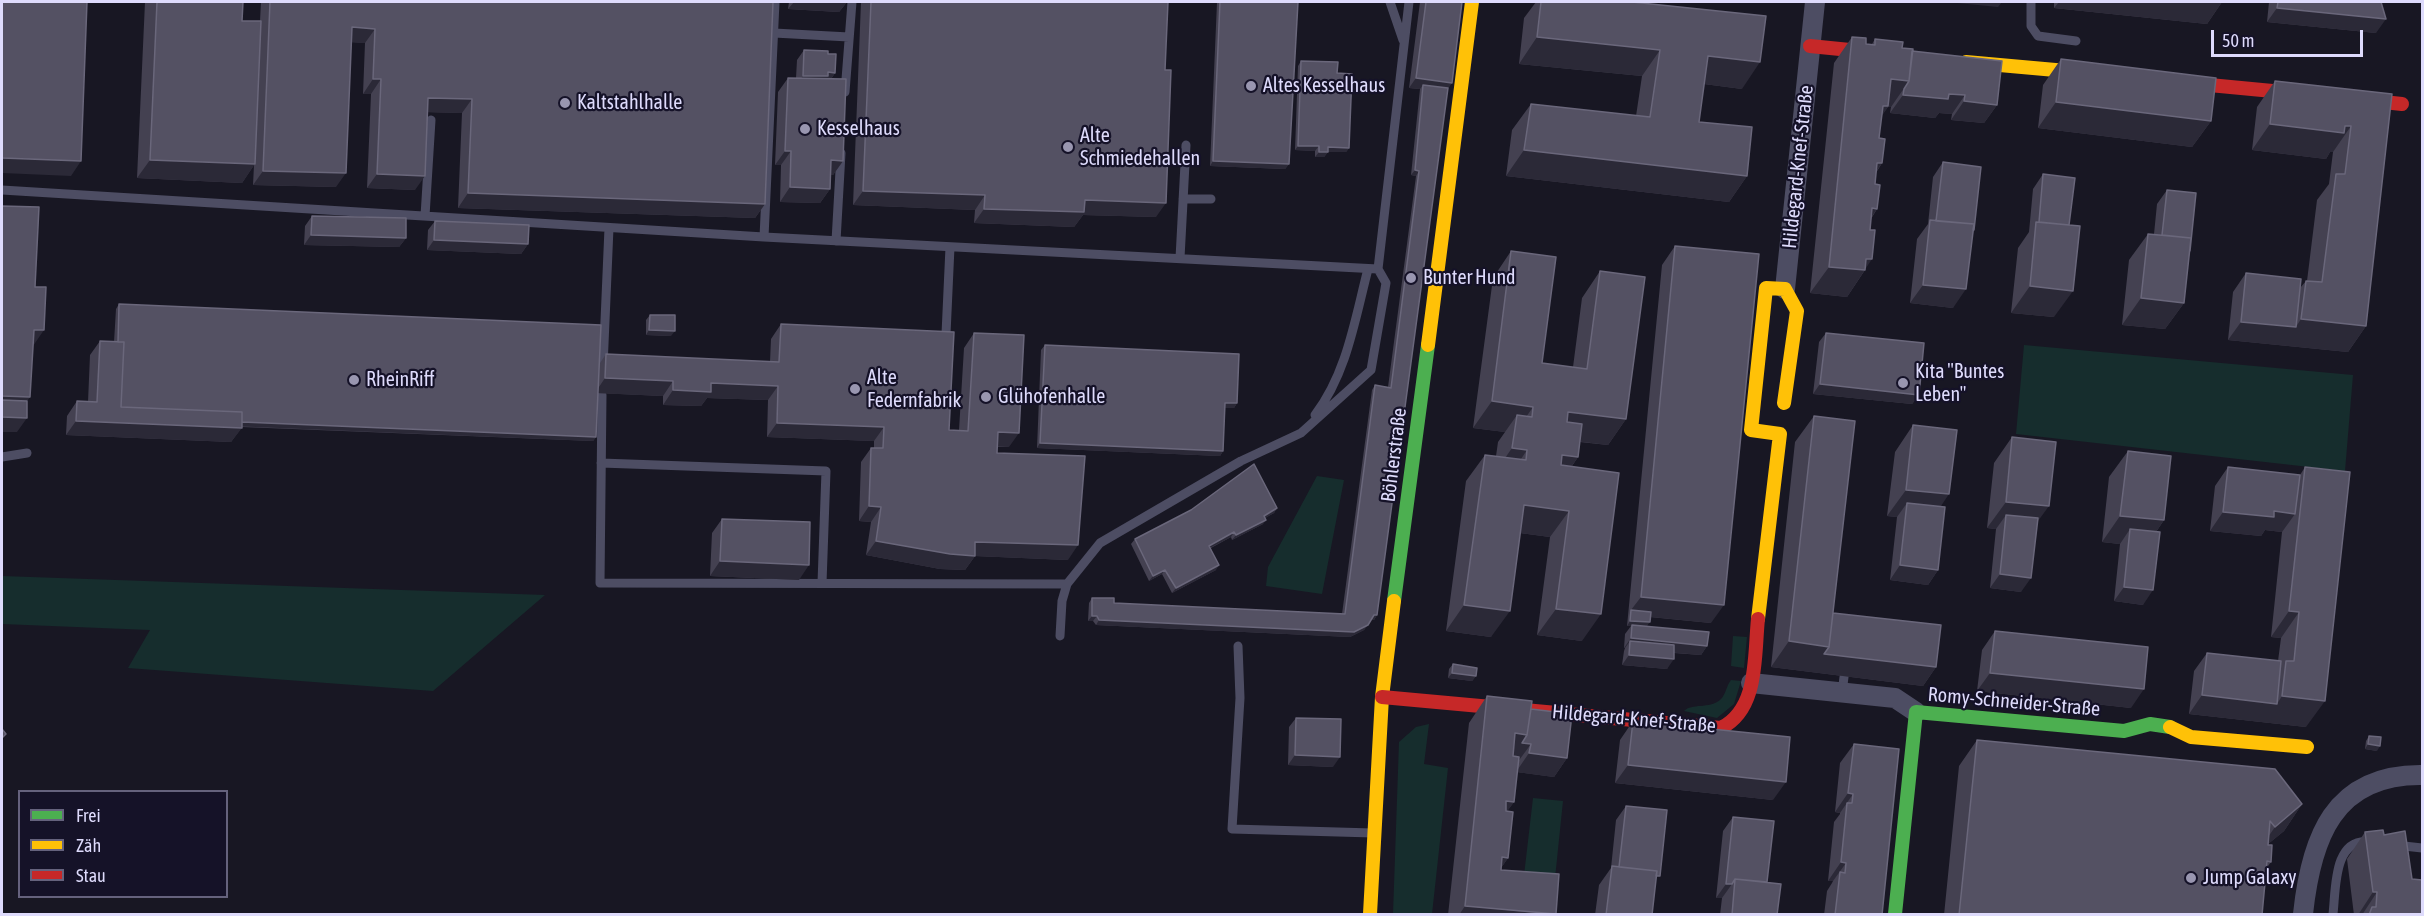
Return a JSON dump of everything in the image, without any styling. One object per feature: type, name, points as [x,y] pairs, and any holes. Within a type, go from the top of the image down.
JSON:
[{"type":"street","name":"Böhlerstraße","points":[[1370,915],[1382,697],[1472,2]]},
{"type":"street","name":"Hildegard-Knef-Straße","points":[[1382,697],[1721,728],[1736,722],[1746,710],[1797,311],[1785,289],[1815,2]]},
{"type":"street","points":[[1810,46],[1897,55]]},
{"type":"street","points":[[1955,60],[2105,75]]},
{"type":"street","points":[[2162,80],[2317,95]]},
{"type":"street","points":[[2339,98],[2402,104]]},
{"type":"street","points":[[1780,434],[1751,430],[1766,288],[1785,289]]},
{"type":"street","points":[[1751,683],[1843,685],[1895,698],[1916,712]]},
{"type":"street","name":"Romy-Schneider-Straße","points":[[1894,915],[1916,712],[2124,731],[2139,723],[2177,727],[2192,736],[2307,747]]},
{"type":"street","points":[[2303,915],[2313,855],[2323,826],[2340,803],[2363,788],[2389,778],[2422,775]]},
{"type":"lane","points":[[764,237],[775,2]]},
{"type":"lane","points":[[844,104],[852,2]]},
{"type":"lane","points":[[1390,2],[1404,46]]},
{"type":"lane","points":[[1301,433],[1331,395],[1373,269],[1409,2]]},
{"type":"lane","points":[[2031,2],[2031,26],[2038,36],[2076,41]]},
{"type":"lane","points":[[774,33],[849,36]]},
{"type":"lane","points":[[425,216],[431,120]]},
{"type":"lane","points":[[836,241],[842,137]]},
{"type":"lane","points":[[1180,258],[1186,145]]},
{"type":"lane","points":[[2,190],[764,237],[1373,269],[1386,284],[1371,370],[1301,433],[1241,461],[1100,543],[1067,584],[1062,602],[1060,636]]},
{"type":"lane","points":[[1183,199],[1211,199]]},
{"type":"lane","points":[[603,367],[609,228]]},
{"type":"lane","points":[[946,334],[950,247]]},
{"type":"lane","points":[[602,395],[600,583],[1067,584]]},
{"type":"lane","points":[[2,457],[27,453]]},
{"type":"lane","points":[[602,463],[826,471],[822,583]]},
{"type":"lane","points":[[1238,646],[1240,698],[1232,829],[1375,833]]},
{"type":"lane","points":[[2333,915],[2340,861],[2347,846],[2360,840],[2422,848]]},
{"type":"green space","points":[[2024,345],[2353,375],[2345,471],[2016,434]]},
{"type":"green space","points":[[1317,476],[1344,480],[1322,594],[1266,586],[1268,567]]},
{"type":"green space","points":[[2,576],[545,595],[433,691],[128,668],[150,630],[2,624]]},
{"type":"green space","points":[[1733,636],[1747,637],[1744,668],[1731,666]]},
{"type":"green space","points":[[1731,680],[1741,681],[1734,704],[1717,718],[1684,711],[1691,707],[1716,703],[1724,696]]},
{"type":"green space","points":[[1429,724],[1424,764],[1448,768],[1432,914],[1393,914],[1399,742],[1416,727]]},
{"type":"green space","points":[[1533,798],[1563,801],[1554,888],[1523,884]]},
{"type":"building","points":[[2,2],[87,2],[81,161],[2,158]]},
{"type":"building","points":[[157,2],[243,2],[242,21],[261,21],[255,164],[150,160]]},
{"type":"building","name":"Kaltstahlhalle","points":[[270,2],[773,2],[765,204],[468,193],[472,99],[428,98],[425,176],[377,174],[381,79],[373,79],[375,29],[352,27],[346,173],[263,171]]},
{"type":"building","name":"Alte Schmiedehallen","points":[[871,2],[1168,2],[1165,70],[1171,70],[1166,203],[1085,200],[1084,212],[984,209],[985,195],[863,191]]},
{"type":"building","name":"Altes Kesselhaus","points":[[1220,2],[1298,2],[1289,164],[1213,161]]},
{"type":"building","points":[[1426,2],[1462,2],[1452,83],[1416,78]]},
{"type":"building","points":[[1541,2],[1632,2],[1766,16],[1760,62],[1708,56],[1699,122],[1752,127],[1747,176],[1524,150],[1531,104],[1650,117],[1660,50],[1537,37]]},
{"type":"building","points":[[2278,2],[2381,2],[2386,19],[2277,8]]},
{"type":"building","points":[[1852,37],[1866,38],[1866,44],[1875,45],[1875,39],[1903,42],[1902,48],[1913,49],[1909,81],[1891,79],[1888,106],[1883,106],[1879,138],[1885,139],[1882,163],[1877,163],[1875,184],[1880,185],[1877,209],[1872,208],[1870,230],[1875,230],[1872,259],[1866,259],[1865,270],[1829,267]]},
{"type":"building","points":[[804,50],[828,51],[828,54],[836,54],[835,73],[828,72],[828,76],[803,76]]},
{"type":"building","points":[[1912,51],[2002,61],[1997,105],[1964,101],[1965,95],[1949,94],[1948,99],[1903,95],[1909,81]]},
{"type":"building","points":[[2061,59],[2216,78],[2211,121],[2056,102]]},
{"type":"building","points":[[1301,61],[1338,62],[1337,73],[1352,74],[1349,148],[1328,147],[1328,152],[1319,152],[1319,146],[1298,146]]},
{"type":"building","name":"Kesselhaus","points":[[788,78],[846,79],[843,161],[831,160],[830,189],[790,187],[791,151],[785,151]]},
{"type":"building","points":[[2275,81],[2392,94],[2366,326],[2301,319],[2306,281],[2322,282],[2336,174],[2345,174],[2351,126],[2345,126],[2344,133],[2270,124]]},
{"type":"building","points":[[1423,85],[1448,88],[1377,615],[1374,615],[1368,625],[1354,632],[1099,620],[1097,616],[1092,616],[1092,598],[1114,598],[1114,603],[1345,614],[1375,385],[1391,388],[1419,171],[1415,170]]},
{"type":"building","points":[[1943,162],[1981,167],[1974,230],[1974,224],[1936,221]]},
{"type":"building","points":[[2043,174],[2075,178],[2069,225],[2039,222]]},
{"type":"building","points":[[2167,190],[2196,193],[2190,251],[2191,238],[2162,235]]},
{"type":"building","points":[[2,206],[39,207],[35,287],[46,287],[44,330],[34,330],[30,397],[2,396]]},
{"type":"building","points":[[312,216],[406,218],[406,238],[311,235]]},
{"type":"building","points":[[1930,220],[1974,224],[1966,289],[1923,285]]},
{"type":"building","points":[[435,221],[529,225],[528,244],[434,240]]},
{"type":"building","points":[[2036,222],[2080,226],[2073,291],[2030,286]]},
{"type":"building","points":[[2148,234],[2191,238],[2184,303],[2141,298]]},
{"type":"building","points":[[1675,246],[1759,254],[1724,605],[1641,597]]},
{"type":"building","points":[[1511,251],[1556,257],[1542,363],[1587,369],[1600,271],[1645,277],[1626,419],[1568,412],[1567,422],[1582,424],[1578,457],[1562,455],[1561,465],[1619,473],[1601,614],[1556,609],[1569,511],[1524,505],[1510,611],[1464,605],[1485,455],[1526,460],[1527,450],[1512,448],[1517,415],[1532,417],[1533,407],[1492,401]]},
{"type":"building","points":[[2246,273],[2301,279],[2296,327],[2241,322]]},
{"type":"building","name":"RheinRiff","points":[[119,304],[601,325],[596,437],[242,422],[242,412],[121,407],[124,342],[118,342]]},
{"type":"building","points":[[650,315],[675,315],[675,331],[649,330]]},
{"type":"building","points":[[781,324],[954,332],[949,430],[968,431],[974,333],[1024,335],[1019,433],[998,432],[997,453],[1085,456],[1078,545],[975,542],[975,556],[876,541],[881,507],[869,506],[871,448],[883,448],[884,427],[777,423],[778,386],[711,383],[711,392],[673,390],[673,381],[605,378],[606,354],[779,362]]},
{"type":"building","points":[[1826,333],[1924,343],[1919,395],[1820,384]]},
{"type":"building","points":[[100,341],[124,342],[121,407],[242,412],[242,428],[76,421],[77,401],[97,402]]},
{"type":"building","points":[[1045,345],[1239,354],[1237,403],[1225,403],[1223,451],[1040,443]]},
{"type":"building","points":[[2,400],[27,401],[27,418],[2,417]]},
{"type":"building","points":[[1814,416],[1855,421],[1829,647],[1789,641]]},
{"type":"building","points":[[1913,425],[1957,430],[1949,494],[1906,490]]},
{"type":"building","points":[[2012,437],[2056,442],[2049,506],[2006,502]]},
{"type":"building","points":[[2128,451],[2171,456],[2164,520],[2120,516]]},
{"type":"building","points":[[1254,464],[1277,508],[1264,516],[1266,520],[1236,535],[1234,532],[1209,546],[1219,565],[1176,588],[1165,570],[1153,576],[1135,539],[1191,510]]},
{"type":"building","points":[[2228,467],[2300,475],[2295,514],[2274,511],[2274,517],[2223,512]]},
{"type":"building","points":[[2305,467],[2350,472],[2325,701],[2282,696],[2286,661],[2294,661],[2299,612],[2289,611]]},
{"type":"building","points":[[1907,503],[1945,507],[1938,570],[1900,565]]},
{"type":"building","points":[[2006,515],[2038,518],[2031,578],[2000,574]]},
{"type":"building","points":[[722,519],[810,522],[809,565],[720,561]]},
{"type":"building","points":[[2130,529],[2160,532],[2153,590],[2124,587]]},
{"type":"building","points":[[1631,610],[1651,612],[1650,622],[1630,621]]},
{"type":"building","points":[[1833,613],[1941,625],[1936,667],[1824,654],[1829,647]]},
{"type":"building","points":[[1632,625],[1709,632],[1707,646],[1631,638]]},
{"type":"building","points":[[1995,631],[2148,647],[2144,689],[1990,673]]},
{"type":"building","points":[[1630,641],[1674,645],[1674,659],[1629,655]]},
{"type":"building","points":[[2207,653],[2281,661],[2277,704],[2202,695]]},
{"type":"building","points":[[1453,664],[1477,668],[1476,676],[1452,673]]},
{"type":"building","points":[[1487,696],[1532,701],[1527,735],[1515,733],[1513,756],[1519,757],[1514,802],[1506,801],[1506,811],[1513,812],[1508,858],[1502,857],[1501,870],[1559,874],[1556,914],[1465,906]]},
{"type":"building","points":[[1531,709],[1572,714],[1567,758],[1529,753],[1531,744],[1522,743],[1527,735]]},
{"type":"building","points":[[1296,718],[1341,719],[1340,757],[1295,755]]},
{"type":"building","points":[[1633,721],[1790,737],[1786,782],[1628,765]]},
{"type":"building","points":[[2369,736],[2381,737],[2380,746],[2368,744]]},
{"type":"building","points":[[1977,740],[2275,769],[2302,804],[2275,827],[2270,821],[2268,845],[2272,845],[2271,862],[2267,861],[2262,915],[1959,915]]},
{"type":"building","points":[[1854,744],[1899,749],[1882,915],[1835,915],[1840,872],[1845,873],[1846,863],[1841,862],[1847,803],[1852,803],[1853,794],[1848,793]]},
{"type":"building","points":[[1626,806],[1667,810],[1660,876],[1656,876],[1657,871],[1619,867]]},
{"type":"building","points":[[1733,817],[1774,821],[1767,882],[1735,879],[1732,884],[1726,884]]},
{"type":"building","points":[[2383,830],[2384,835],[2405,831],[2412,879],[2422,880],[2422,915],[2369,915],[2372,907],[2376,907],[2377,892],[2373,892],[2365,832]]},
{"type":"building","points":[[1612,866],[1657,871],[1652,915],[1606,915]]},
{"type":"building","points":[[1735,879],[1781,884],[1777,915],[1732,915]]},
{"type":"traffic: fast","points":[[1394,601],[1428,345]]},
{"type":"traffic: fast","points":[[1895,914],[1916,712],[2124,731],[2150,724],[2170,727]]},
{"type":"traffic: slow","points":[[1428,345],[1472,2]]},
{"type":"traffic: slow","points":[[1966,62],[2089,73]]},
{"type":"traffic: slow","points":[[1758,619],[1780,434],[1751,430],[1766,288],[1785,289],[1797,311],[1784,403]]},
{"type":"traffic: slow","points":[[1370,914],[1382,697],[1394,601]]},
{"type":"traffic: slow","points":[[2170,727],[2191,737],[2307,747]]},
{"type":"traffic: jam","points":[[1810,46],[1880,53]]},
{"type":"traffic: jam","points":[[2178,82],[2304,94]]},
{"type":"traffic: jam","points":[[2355,99],[2402,104]]},
{"type":"traffic: jam","points":[[1382,697],[1721,728],[1733,719],[1742,708],[1748,695],[1755,665],[1758,619]]},
{"type":"place","name":"Altes Kesselhaus","points":[[1251,86]]},
{"type":"place","name":"Kaltstahlhalle","points":[[565,103]]},
{"type":"place","name":"Kesselhaus","points":[[805,129]]},
{"type":"place","name":"Alte Schmiedehallen","points":[[1068,147]]},
{"type":"place","name":"Bunter Hund","points":[[1411,278]]},
{"type":"place","name":"RheinRiff","points":[[354,380]]},
{"type":"place","name":"Kita \"Buntes Leben\"","points":[[1903,383]]},
{"type":"place","name":"Alte Federnfabrik","points":[[855,389]]},
{"type":"place","name":"Glühofenhalle","points":[[986,397]]},
{"type":"place","name":"Jump Galaxy","points":[[2191,878]]}]
